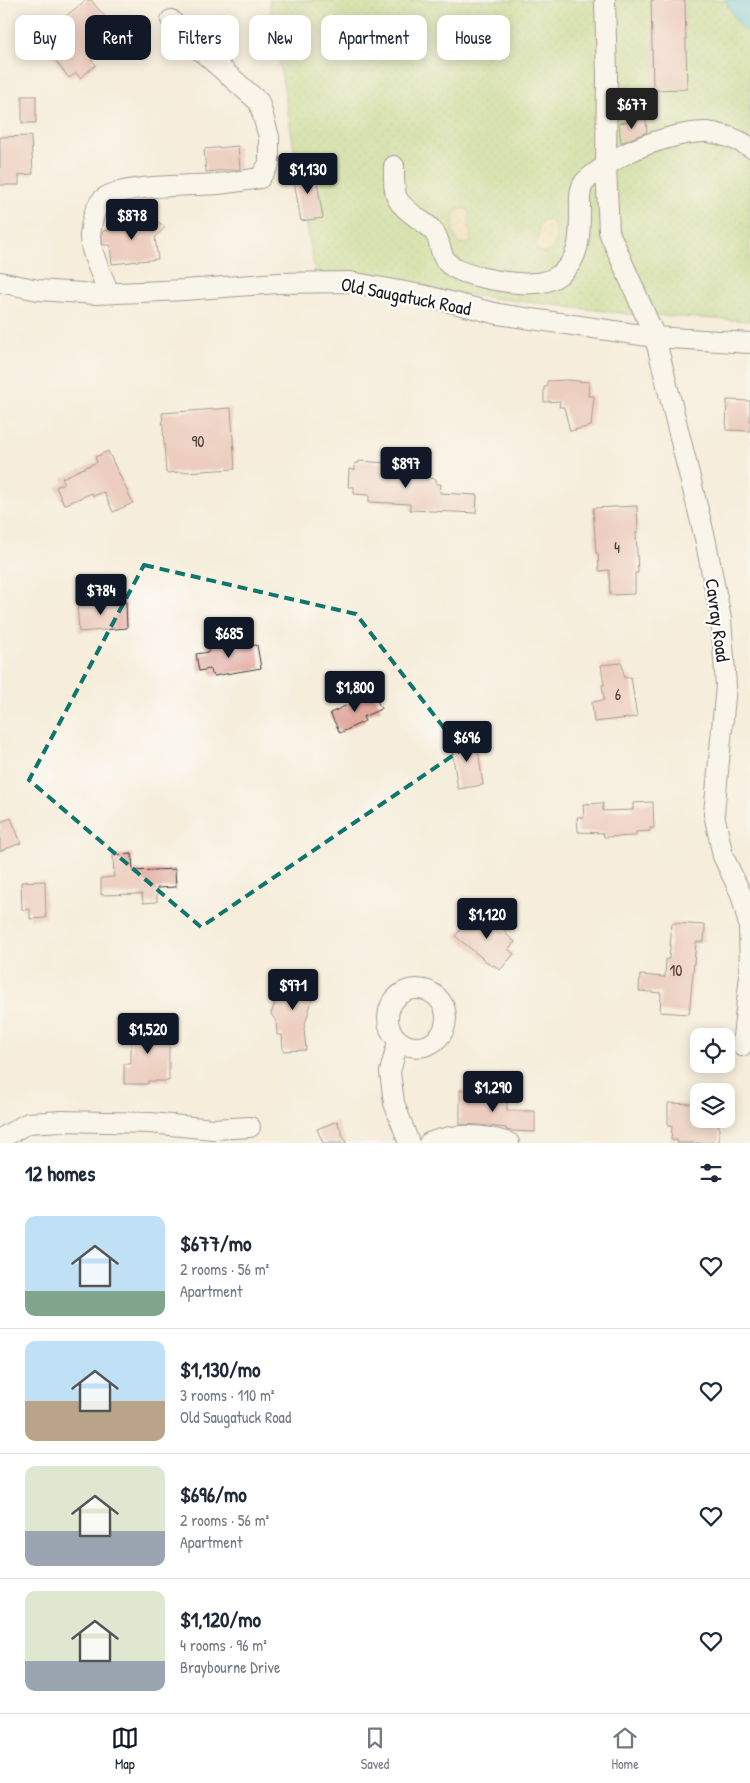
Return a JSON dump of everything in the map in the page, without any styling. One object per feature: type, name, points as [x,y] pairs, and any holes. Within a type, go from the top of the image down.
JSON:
[{"type":"street","name":"Cavray Road","points":[[605,0],[607,76],[606,166],[609,232],[655,337],[704,538],[721,619],[726,686],[714,814],[723,856],[746,892],[750,976],[742,1046]]},
{"type":"street","points":[[109,294],[90,238],[92,218],[102,199],[114,192],[156,187],[219,184],[260,178],[269,164],[268,137],[259,102],[211,60]]},
{"type":"street","points":[[394,166],[394,189],[397,200],[436,234],[442,258],[450,266],[477,276],[522,284],[547,281],[557,276],[572,262],[580,235],[581,191],[584,182],[627,153],[662,140],[706,132],[739,140],[750,147]]},
{"type":"street","name":"Old Saugatuck Road","points":[[0,282],[38,290],[109,294],[278,282],[350,282],[422,295],[498,314],[655,337],[750,343]]},
{"type":"street","points":[[398,1041],[390,1072],[394,1103],[409,1143]]},
{"type":"street","points":[[0,1139],[28,1122],[150,1123],[213,1129],[250,1127]]},
{"type":"street","points":[[429,1143],[439,1139],[459,1136],[493,1138],[509,1143]]},
{"type":"highlighted area","points":[[144,565],[356,614],[461,750],[201,927],[29,780]]},
{"type":"green space","points":[[269,0],[750,0],[750,321],[628,314],[460,294],[366,274],[315,273],[279,60],[311,60],[311,15],[272,15]]},
{"type":"sand","points":[[463,208],[470,213],[471,242],[468,244],[460,244],[453,230],[454,214]]},
{"type":"sand","points":[[544,220],[551,220],[556,234],[553,247],[545,253],[537,250],[535,245],[539,235],[538,226]]},
{"type":"water","points":[[725,0],[750,0],[750,35],[739,25]]},
{"type":"building","points":[[86,0],[91,0],[103,15],[85,15],[85,60],[92,60],[96,65],[80,78],[76,73],[69,78],[55,60],[75,60],[75,15],[67,15]]},
{"type":"building","points":[[651,0],[685,0],[687,89],[653,90]]},
{"type":"building","points":[[22,96],[36,96],[36,123],[22,123]]},
{"type":"building","points":[[646,119],[647,132],[621,143],[619,123]]},
{"type":"building","points":[[31,136],[33,174],[19,175],[19,185],[0,185],[0,137]]},
{"type":"building","points":[[238,146],[240,169],[206,172],[204,149]]},
{"type":"building","points":[[311,168],[317,182],[323,218],[301,221],[294,181],[295,171]]},
{"type":"building","points":[[153,218],[165,227],[155,238],[158,259],[112,264],[110,245],[103,245],[102,236],[103,231],[110,230],[110,221],[127,220],[128,225],[149,223]]},
{"type":"building","points":[[547,381],[589,382],[588,396],[594,396],[591,426],[570,431],[564,407],[559,407],[560,401],[544,402],[544,387],[547,387]]},
{"type":"building","points":[[727,400],[750,401],[750,431],[726,430]]},
{"type":"building","points":[[231,408],[235,469],[166,473],[162,413]]},
{"type":"building","points":[[108,451],[133,503],[113,512],[104,492],[93,496],[92,493],[64,505],[56,487],[64,483],[62,478],[97,462],[95,457]]},
{"type":"building","points":[[359,461],[400,464],[400,467],[417,468],[416,476],[436,479],[436,484],[441,484],[440,493],[477,495],[476,513],[410,510],[410,504],[369,502],[369,495],[354,494],[354,487],[348,487],[349,469],[355,470],[355,463],[359,463]]},
{"type":"building","points":[[637,506],[638,573],[635,573],[635,594],[610,595],[609,570],[599,571],[593,508]]},
{"type":"building","points":[[107,600],[107,603],[126,602],[127,628],[79,632],[77,602]]},
{"type":"building","points":[[230,641],[233,648],[257,645],[261,668],[214,676],[211,674],[210,669],[199,671],[196,654],[209,652],[207,644]]},
{"type":"building","points":[[622,663],[624,678],[631,677],[637,717],[594,722],[592,702],[604,700],[601,665]]},
{"type":"building","points":[[374,693],[381,709],[363,717],[365,721],[340,733],[330,713]]},
{"type":"building","points":[[476,736],[483,785],[458,789],[451,743],[455,743],[455,740]]},
{"type":"building","points":[[653,802],[654,828],[650,828],[650,831],[636,832],[636,836],[604,837],[603,833],[578,832],[577,817],[584,817],[583,804],[603,803],[603,811],[633,810],[633,803]]},
{"type":"building","points":[[11,818],[21,843],[0,851],[0,822]]},
{"type":"building","points":[[132,854],[133,871],[175,869],[176,887],[157,888],[157,902],[143,903],[142,894],[101,895],[101,878],[114,877],[113,855]]},
{"type":"building","points":[[45,881],[46,918],[30,919],[30,909],[22,910],[21,882]]},
{"type":"building","points":[[477,911],[487,919],[490,915],[515,942],[508,949],[514,954],[500,970],[494,965],[492,966],[455,936]]},
{"type":"building","points":[[672,923],[705,925],[704,942],[696,942],[689,1014],[660,1012],[661,993],[639,991],[640,975],[665,977],[666,959],[669,959]]},
{"type":"building","points":[[285,974],[317,983],[304,1028],[306,1050],[283,1051],[282,1035],[277,1035],[276,1021],[271,1014]]},
{"type":"building","points":[[131,1025],[169,1025],[169,1081],[148,1081],[148,1084],[124,1084],[124,1064],[131,1064]]},
{"type":"building","points":[[460,1090],[478,1090],[478,1095],[507,1097],[507,1111],[535,1111],[535,1132],[511,1131],[506,1130],[506,1128],[460,1124]]},
{"type":"building","points":[[668,1103],[690,1104],[690,1128],[719,1128],[719,1143],[677,1143],[677,1140],[671,1140],[672,1126],[668,1126]]},
{"type":"building","points":[[337,1121],[346,1143],[323,1143],[317,1129]]}]
